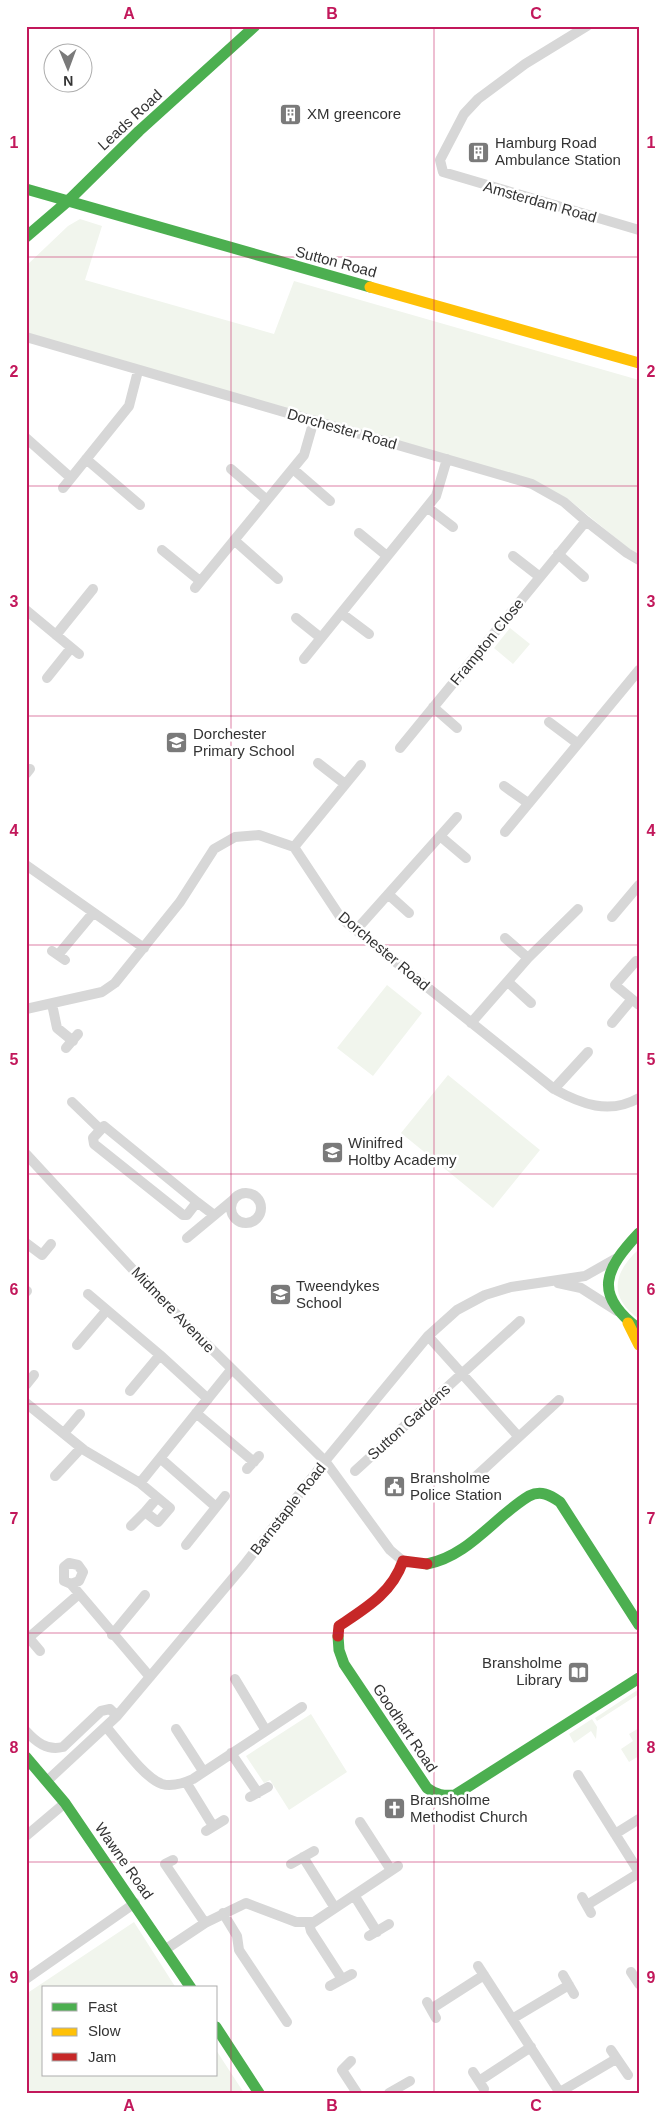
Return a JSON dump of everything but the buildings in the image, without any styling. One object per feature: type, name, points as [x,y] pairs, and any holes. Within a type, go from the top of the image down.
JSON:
[{"type":"street","name":"Leads Road","points":[[26,237],[68,201],[139,131],[255,26]]},
{"type":"street","name":"Amsterdam Road","points":[[588,26],[525,64],[478,99],[464,114],[440,160],[442,172],[639,230]]},
{"type":"street","name":"Sutton Road","points":[[26,189],[639,363]]},
{"type":"street","name":"Dorchester Road","points":[[26,337],[532,484],[564,502],[627,554],[639,560]]},
{"type":"street","points":[[63,488],[129,406],[138,371]]},
{"type":"street","points":[[162,550],[198,584],[304,455],[314,420]]},
{"type":"street","points":[[26,438],[71,478]]},
{"type":"street","points":[[86,459],[140,505]]},
{"type":"street","points":[[304,659],[436,496],[447,459]]},
{"type":"street","points":[[230,469],[267,500]]},
{"type":"street","points":[[293,469],[330,501]]},
{"type":"street","points":[[427,507],[453,527]]},
{"type":"street","name":"Frampton Close","points":[[400,748],[586,521]]},
{"type":"street","points":[[359,533],[387,556]]},
{"type":"street","points":[[234,540],[278,579]]},
{"type":"street","points":[[558,554],[584,577]]},
{"type":"street","points":[[514,556],[540,577]]},
{"type":"street","points":[[56,635],[93,589]]},
{"type":"street","points":[[26,610],[75,651],[47,678]]},
{"type":"street","points":[[341,613],[368,634]]},
{"type":"street","points":[[296,618],[321,638]]},
{"type":"street","points":[[505,832],[639,670]]},
{"type":"street","points":[[433,707],[457,728]]},
{"type":"street","points":[[549,722],[577,743]]},
{"type":"street","points":[[318,763],[345,784]]},
{"type":"street","points":[[26,1008],[102,992],[115,983],[180,902],[214,849],[235,837],[260,835],[294,847],[361,765]]},
{"type":"street","points":[[504,786],[528,803]]},
{"type":"street","points":[[357,929],[457,817]]},
{"type":"street","points":[[440,836],[466,858]]},
{"type":"street","name":"Dorchester Road","points":[[294,847],[341,918],[554,1089],[574,1101],[589,1105],[612,1106],[639,1098]]},
{"type":"street","points":[[26,865],[79,900],[93,914],[144,948]]},
{"type":"street","points":[[612,917],[638,886]]},
{"type":"street","points":[[389,895],[409,913]]},
{"type":"street","points":[[471,1023],[528,958],[578,909]]},
{"type":"street","points":[[58,955],[93,914]]},
{"type":"street","points":[[505,938],[528,958]]},
{"type":"street","points":[[612,1023],[635,1002],[615,985],[636,961]]},
{"type":"street","points":[[508,982],[531,1003]]},
{"type":"street","points":[[52,1004],[57,1028],[72,1041]]},
{"type":"street","points":[[554,1089],[588,1052]]},
{"type":"street","points":[[72,1102],[100,1129]]},
{"type":"street","points":[[197,1202],[187,1215],[183,1215],[94,1144],[93,1138],[104,1126],[214,1215]]},
{"type":"street","name":"Midmere Avenue","points":[[26,1154],[150,1288],[325,1461]]},
{"type":"street","points":[[187,1238],[234,1199]]},
{"type":"street","points":[[639,1234],[618,1256],[608,1273],[610,1288],[617,1311],[639,1329]]},
{"type":"street","points":[[26,1243],[42,1255],[51,1244]]},
{"type":"street","name":"Barnstaple Road","points":[[48,1782],[107,1728],[150,1678],[244,1565],[325,1461],[428,1336],[457,1310],[485,1295],[511,1287],[585,1276],[602,1268],[618,1256]]},
{"type":"street","name":"Barnstaple Road","points":[[554,1282],[582,1288],[617,1311]]},
{"type":"street","points":[[88,1294],[160,1355],[208,1400]]},
{"type":"street","points":[[77,1345],[106,1311]]},
{"type":"street","name":"Sutton Gardens","points":[[356,1471],[520,1321]]},
{"type":"street","points":[[627,1321],[639,1345]]},
{"type":"street","name":"Sutton Gardens","points":[[428,1336],[518,1436]]},
{"type":"street","points":[[130,1391],[160,1355]]},
{"type":"street","points":[[140,1483],[232,1370]]},
{"type":"street","points":[[26,1385],[34,1375]]},
{"type":"street","points":[[472,1480],[559,1400]]},
{"type":"street","points":[[26,1403],[81,1448],[140,1483],[170,1508],[158,1522],[145,1512]]},
{"type":"street","points":[[196,1413],[253,1462]]},
{"type":"street","points":[[64,1433],[80,1414]]},
{"type":"street","points":[[55,1476],[81,1448]]},
{"type":"street","points":[[160,1458],[216,1507]]},
{"type":"street","points":[[325,1461],[390,1550],[404,1561],[419,1565],[431,1564],[445,1559],[470,1542],[527,1497],[535,1494],[550,1495],[560,1502],[639,1625]]},
{"type":"street","points":[[186,1545],[225,1496]]},
{"type":"street","points":[[131,1526],[157,1498]]},
{"type":"street","name":"Goodhart Road","points":[[404,1561],[401,1572],[387,1592],[339,1626],[338,1652],[410,1764],[427,1788],[435,1794],[444,1796],[456,1795],[639,1678]]},
{"type":"street","points":[[70,1584],[150,1678]]},
{"type":"street","points":[[40,1650],[27,1639],[78,1594]]},
{"type":"street","points":[[112,1635],[145,1595]]},
{"type":"street","points":[[235,1679],[265,1729]]},
{"type":"street","points":[[107,1728],[152,1779],[163,1784],[186,1782],[265,1729],[302,1707]]},
{"type":"street","points":[[26,1731],[44,1746],[56,1749],[63,1747],[102,1711],[110,1710],[117,1716]]},
{"type":"street","points":[[176,1729],[203,1771]]},
{"type":"street","points":[[231,1752],[254,1795],[268,1787]]},
{"type":"street","name":"Wawne Road","points":[[26,1757],[65,1803],[135,1903],[190,1986]]},
{"type":"street","points":[[578,1775],[639,1872],[587,1905]]},
{"type":"street","points":[[186,1782],[209,1829],[224,1820]]},
{"type":"street","points":[[26,1836],[65,1803]]},
{"type":"street","points":[[615,1834],[639,1820]]},
{"type":"street","points":[[166,1950],[205,1923],[246,1903],[296,1922],[308,1923],[314,1922],[336,1908],[394,1868],[360,1822]]},
{"type":"street","points":[[291,1864],[314,1851]]},
{"type":"street","points":[[303,1857],[336,1908]]},
{"type":"street","points":[[173,1860],[165,1864],[205,1923]]},
{"type":"street","points":[[354,1895],[373,1934],[389,1924]]},
{"type":"street","points":[[26,1978],[135,1903]]},
{"type":"street","points":[[223,1913],[237,1936],[239,1950],[286,2022]]},
{"type":"street","points":[[308,1923],[311,1931],[347,1977],[330,1986]]},
{"type":"street","points":[[431,2009],[481,1970],[560,2093],[614,2054],[628,2076]]},
{"type":"street","points":[[631,1972],[638,1982]]},
{"type":"street","points":[[512,2019],[572,1989],[563,1975]]},
{"type":"street","points":[[218,2030],[259,2093]]},
{"type":"street","points":[[479,2080],[531,2048]]},
{"type":"street","points":[[351,2061],[342,2070],[357,2093]]},
{"type":"street","points":[[389,2093],[410,2081]]},
{"type":"shaded area","points":[[80,219],[102,226],[85,280],[274,334],[294,281],[639,380],[639,557],[568,499],[535,481],[26,334],[26,266],[68,226]]},
{"type":"shaded area","points":[[510,628],[530,644],[513,664],[494,648]]},
{"type":"shaded area","points":[[387,985],[422,1013],[373,1076],[337,1048]]},
{"type":"shaded area","points":[[448,1075],[540,1150],[493,1208],[401,1133]]},
{"type":"shaded area","points":[[639,1249],[639,1319],[622,1302],[618,1285],[619,1276],[624,1267]]},
{"type":"shaded area","points":[[639,1689],[639,1694],[597,1721],[595,1718]]},
{"type":"shaded area","points":[[311,1714],[347,1772],[289,1810],[270,1780],[264,1783],[246,1756]]},
{"type":"shaded area","points":[[592,1719],[597,1727],[596,1739],[591,1731],[574,1743],[569,1734]]},
{"type":"shaded area","points":[[639,1728],[639,1756],[629,1762],[621,1749],[633,1741],[629,1734]]},
{"type":"shaded area","points":[[134,1922],[175,1986],[42,1986],[42,2076],[218,2076],[218,2053],[244,2093],[26,2093],[26,1994]]},
{"type":"traffic: fast","points":[[26,237],[68,201],[139,131],[255,26]]},
{"type":"traffic: fast","points":[[26,189],[370,287]]},
{"type":"traffic: fast","points":[[639,1233],[618,1258],[609,1281],[609,1293],[614,1304],[639,1329]]},
{"type":"traffic: fast","points":[[427,1564],[442,1560],[469,1545],[529,1496],[538,1493],[545,1494],[560,1502],[639,1625]]},
{"type":"traffic: fast","points":[[338,1636],[339,1650],[344,1664],[427,1788],[437,1794],[444,1795],[455,1795],[639,1678]]},
{"type":"traffic: fast","points":[[26,1757],[65,1803],[190,1986]]},
{"type":"traffic: fast","points":[[218,2030],[259,2093]]},
{"type":"traffic: slow","points":[[370,287],[639,363]]},
{"type":"traffic: slow","points":[[628,1323],[639,1345]]},
{"type":"traffic: jam","points":[[338,1636],[339,1626],[368,1606],[385,1591],[403,1561],[427,1564]]},
{"type":"place","name":"XM greencore","points":[[291,114]]},
{"type":"place","name":"Hamburg Road Ambulance Station","points":[[479,152]]},
{"type":"place","name":"Dorchester Primary School","points":[[177,743]]},
{"type":"place","name":"Winifred Holtby Academy","points":[[332,1152]]},
{"type":"place","name":"Tweendykes School","points":[[280,1295]]},
{"type":"place","name":"Bransholme Police Station","points":[[394,1487]]},
{"type":"place","name":"Bransholme Library","points":[[578,1672]]},
{"type":"place","name":"Bransholme Methodist Church","points":[[394,1809]]}]
